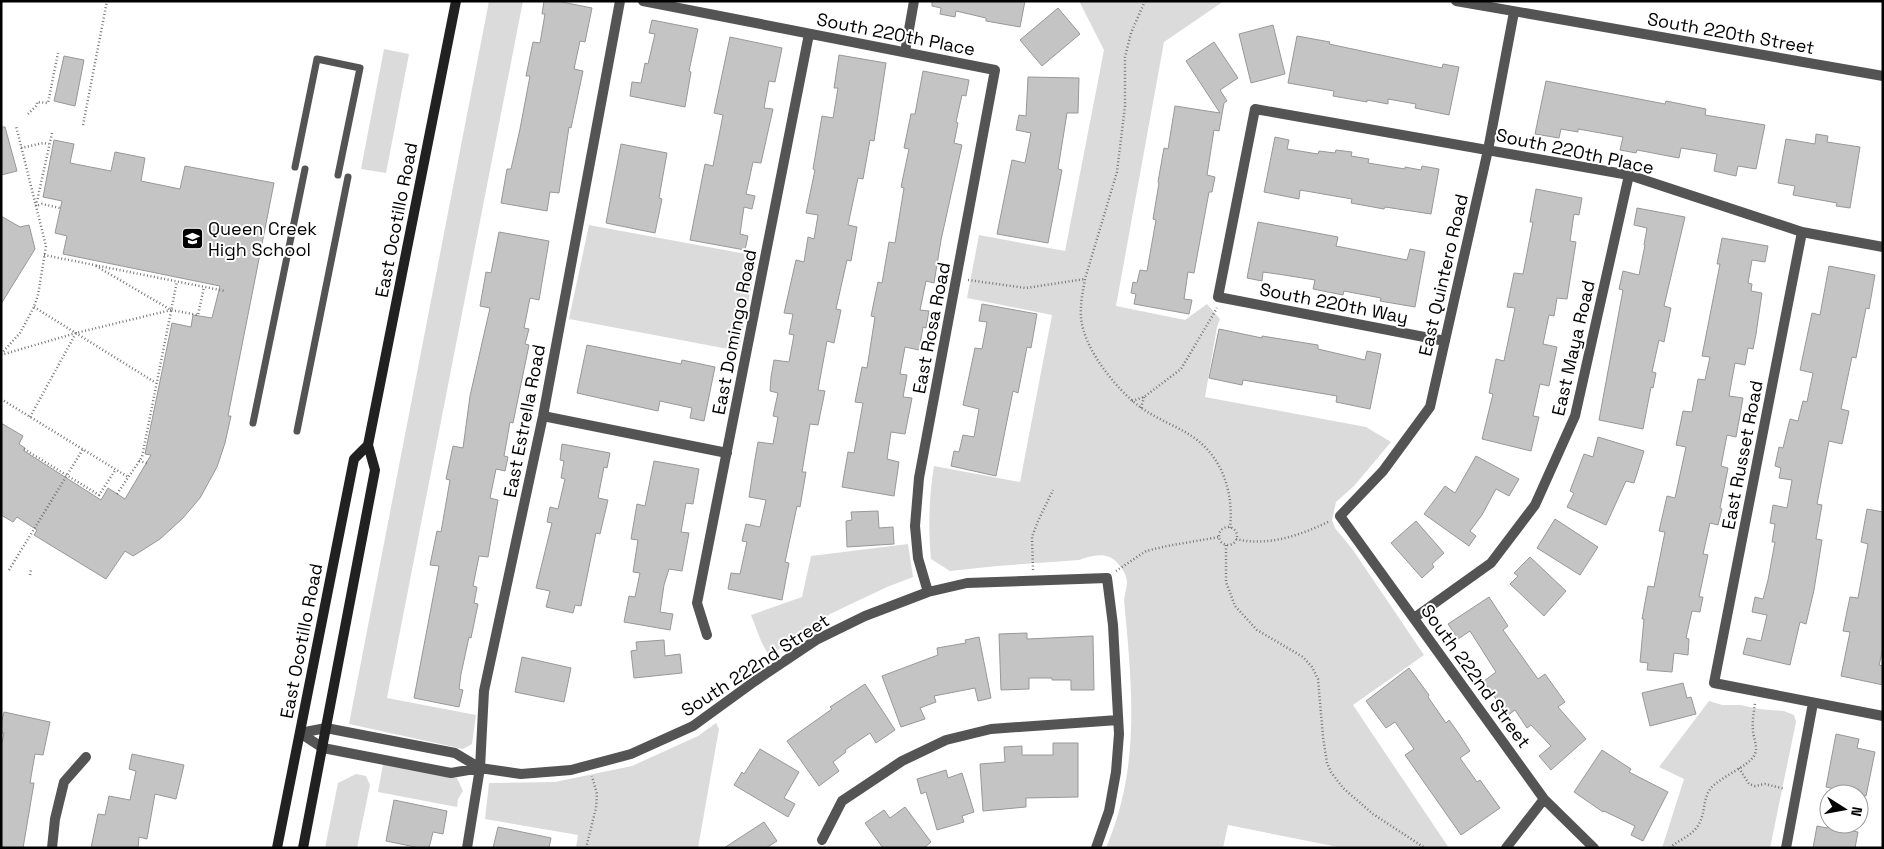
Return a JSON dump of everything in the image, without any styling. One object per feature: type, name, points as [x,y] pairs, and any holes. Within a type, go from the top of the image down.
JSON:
[{"type":"main road","name":"East Ocotillo Road","points":[[303,848],[375,470],[368,445],[456,1]]},
{"type":"main road","name":"East Ocotillo Road","points":[[277,848],[354,458],[368,445]]},
{"type":"street","name":"East Estrella Road","points":[[467,848],[480,768],[484,691],[543,416],[620,1]]},
{"type":"street","name":"South 220th Place","points":[[643,1],[995,70]]},
{"type":"street","points":[[905,52],[914,1]]},
{"type":"street","name":"South 220th Street","points":[[1456,1],[1883,76]]},
{"type":"street","name":"East Quintero Road","points":[[1340,516],[1383,471],[1430,407],[1488,150],[1514,12]]},
{"type":"street","name":"East Domingo Road","points":[[707,635],[697,603],[810,34]]},
{"type":"street","name":"East Rosa Road","points":[[928,592],[918,558],[915,526],[919,478],[995,70]]},
{"type":"street","name":"South 220th Place","points":[[1218,297],[1255,109],[1629,175],[1802,232],[1883,247]]},
{"type":"street","name":"East Maya Road","points":[[1414,618],[1491,563],[1535,505],[1576,416],[1629,175]]},
{"type":"street","name":"East Russet Road","points":[[1757,692],[1714,683],[1802,232]]},
{"type":"street","name":"South 220th Way","points":[[1218,297],[1445,341]]},
{"type":"street","points":[[543,416],[727,453]]},
{"type":"street","name":"South 222nd Street","points":[[1340,516],[1544,798],[1594,848]]},
{"type":"street","points":[[1096,848],[1109,811],[1116,772],[1118,720],[1113,625],[1107,578]]},
{"type":"street","name":"South 222nd Street","points":[[300,733],[323,748],[451,773],[480,768],[522,774],[571,770],[631,754],[693,726],[816,640],[865,616],[928,592],[967,583],[1107,578]]},
{"type":"street","points":[[1757,692],[1883,716]]},
{"type":"street","points":[[1786,848],[1812,703]]},
{"type":"street","points":[[822,840],[842,801],[902,761],[946,740],[991,729],[1118,720]]},
{"type":"street","name":"South 222nd Street","points":[[300,733],[326,728],[455,753],[480,768]]},
{"type":"street","points":[[52,848],[64,782],[86,757]]},
{"type":"street","points":[[1506,848],[1544,798]]},
{"type":"lane","points":[[295,167],[317,59],[360,68],[338,175]]},
{"type":"lane","points":[[253,423],[305,168]]},
{"type":"lane","points":[[297,431],[348,177]]},
{"type":"path","points":[[83,125],[107,1]]},
{"type":"path","points":[[1145,1],[1131,33],[1125,57],[1125,106],[1117,172],[1085,279],[1081,318],[1087,339],[1110,380],[1132,401],[1192,436],[1212,454],[1222,470],[1231,500],[1230,528]]},
{"type":"path","points":[[28,114],[38,102],[48,103],[58,53]]},
{"type":"path","points":[[1,354],[20,333],[34,307],[46,246],[16,126]]},
{"type":"path","points":[[36,206],[52,133]]},
{"type":"path","points":[[21,148],[44,143],[50,144]]},
{"type":"path","points":[[36,206],[42,204],[60,208]]},
{"type":"path","points":[[44,255],[225,291]]},
{"type":"path","points":[[92,264],[171,310],[198,315],[204,287]]},
{"type":"path","points":[[956,279],[1026,288],[1085,279]]},
{"type":"path","points":[[117,494],[142,457],[177,281]]},
{"type":"path","points":[[1132,401],[1144,397],[1182,369],[1217,309],[1218,297]]},
{"type":"path","points":[[34,307],[156,383]]},
{"type":"path","points":[[1,354],[171,310]]},
{"type":"path","points":[[30,417],[76,334]]},
{"type":"path","points":[[1142,408],[1144,397]]},
{"type":"path","points":[[1,399],[128,477]]},
{"type":"path","points":[[24,449],[100,495],[116,469]]},
{"type":"path","points":[[9,570],[83,449]]},
{"type":"path","points":[[139,461],[147,463]]},
{"type":"path","points":[[1034,581],[1032,537],[1053,490]]},
{"type":"path","points":[[1236,539],[1249,542],[1274,541],[1340,516]]},
{"type":"path","points":[[1230,528],[1236,532],[1236,539],[1231,545],[1226,545],[1222,543],[1219,537],[1222,529],[1230,528]]},
{"type":"path","points":[[1107,578],[1146,552],[1167,546],[1219,537]]},
{"type":"path","points":[[1226,545],[1226,582],[1235,606],[1257,630],[1304,657],[1318,679],[1323,737],[1327,763],[1331,772],[1343,788],[1373,814],[1425,848]]},
{"type":"path","points":[[30,575],[31,569]]},
{"type":"path","points":[[1670,848],[1697,827],[1703,815],[1707,795],[1711,789],[1754,755],[1756,747],[1753,732],[1753,716],[1757,692]]},
{"type":"path","points":[[586,848],[596,808],[597,794],[589,765]]},
{"type":"path","points":[[1739,768],[1749,784],[1755,786],[1765,784],[1796,792]]},
{"type":"shaded area","points":[[489,1],[523,1],[387,698],[476,715],[472,744],[463,749],[349,724]]},
{"type":"shaded area","points":[[1079,1],[1224,1],[1164,42],[1116,306],[1185,320],[1207,304],[1220,319],[1205,397],[1366,427],[1391,442],[1354,486],[1336,502],[1332,520],[1335,528],[1353,550],[1424,655],[1353,705],[1449,848],[1343,848],[1228,825],[1223,848],[1106,848],[1117,818],[1125,787],[1131,726],[1131,694],[1124,600],[1127,581],[1121,567],[1110,558],[1100,555],[1079,560],[950,571],[931,559],[929,535],[934,466],[1020,482],[1052,315],[967,298],[979,235],[1065,251],[1104,50]]},
{"type":"shaded area","points":[[384,49],[409,54],[386,173],[361,169]]},
{"type":"shaded area","points":[[589,225],[757,256],[739,351],[569,319]]},
{"type":"shaded area","points":[[908,544],[913,577],[830,614],[769,656],[751,615],[802,597],[811,556]]},
{"type":"shaded area","points":[[1709,701],[1722,705],[1741,705],[1758,709],[1784,711],[1794,715],[1796,722],[1770,848],[1662,848],[1684,779],[1659,767]]},
{"type":"shaded area","points":[[716,723],[719,729],[698,848],[576,848],[578,835],[485,819],[489,783],[555,782],[632,766],[698,736]]},
{"type":"shaded area","points":[[383,764],[457,778],[463,791],[458,799],[457,807],[378,792]]},
{"type":"shaded area","points":[[356,774],[366,776],[370,785],[357,848],[325,848],[338,783]]},
{"type":"building","points":[[544,1],[557,1],[592,8],[585,42],[580,41],[574,69],[583,71],[571,128],[569,127],[559,193],[550,192],[547,211],[501,203],[507,169],[511,169],[520,129],[530,76],[526,76],[533,42],[540,43],[545,14],[542,14]]},
{"type":"building","points":[[932,1],[1025,1],[1020,27],[986,21],[986,18],[956,11],[955,17],[940,14],[941,8],[932,6]]},
{"type":"building","points":[[1058,8],[1080,34],[1042,66],[1020,40]]},
{"type":"building","points":[[652,20],[698,29],[689,71],[691,72],[685,107],[630,96],[632,82],[641,83],[645,63],[648,64],[655,34],[649,33]]},
{"type":"building","points":[[1273,25],[1285,74],[1251,83],[1239,34]]},
{"type":"building","points":[[1297,36],[1442,68],[1443,64],[1459,67],[1449,115],[1415,108],[1416,104],[1388,99],[1388,104],[1367,100],[1367,102],[1333,96],[1334,91],[1288,83]]},
{"type":"building","points":[[730,37],[782,48],[775,82],[769,81],[764,108],[773,109],[761,163],[753,162],[746,194],[755,196],[752,209],[744,207],[740,234],[748,236],[745,250],[690,240],[705,164],[713,166],[723,115],[714,113]]},
{"type":"building","points":[[1214,42],[1238,78],[1220,90],[1227,101],[1224,103],[1219,131],[1214,130],[1207,175],[1215,177],[1212,192],[1209,192],[1194,273],[1188,272],[1184,299],[1192,300],[1189,314],[1134,304],[1136,294],[1131,293],[1133,282],[1137,283],[1140,270],[1147,271],[1156,220],[1153,219],[1158,182],[1164,148],[1168,149],[1175,106],[1220,113],[1186,61]]},
{"type":"building","points":[[839,55],[886,63],[874,141],[870,140],[863,179],[858,178],[848,225],[857,227],[851,261],[847,260],[836,309],[841,310],[834,343],[827,341],[818,390],[825,391],[818,425],[810,424],[802,472],[806,472],[800,507],[797,506],[785,562],[789,563],[782,600],[728,589],[731,573],[740,574],[747,542],[742,541],[746,524],[760,527],[766,500],[749,497],[755,459],[758,442],[773,444],[778,417],[773,416],[778,393],[770,391],[771,377],[774,360],[789,362],[794,335],[789,334],[793,314],[784,313],[796,260],[804,262],[808,237],[814,239],[818,215],[806,213],[815,170],[813,169],[822,116],[833,118],[838,88],[834,88]]},
{"type":"building","points":[[64,56],[84,60],[75,106],[54,101]]},
{"type":"building","points":[[923,71],[969,80],[966,96],[962,95],[956,122],[958,123],[954,143],[962,145],[941,240],[934,283],[926,281],[920,310],[929,311],[926,328],[923,327],[919,350],[905,347],[900,374],[907,375],[903,397],[912,398],[905,434],[891,432],[887,459],[899,462],[894,496],[842,487],[848,452],[854,453],[863,403],[855,402],[862,367],[867,368],[875,317],[871,316],[878,282],[882,283],[889,242],[895,243],[904,188],[901,187],[909,149],[904,148],[911,114],[915,114]]},
{"type":"building","points":[[1028,77],[1079,78],[1078,113],[1067,113],[1058,169],[1062,170],[1048,243],[997,234],[1012,160],[1025,163],[1031,133],[1016,130],[1019,115],[1026,116]]},
{"type":"building","points":[[1546,81],[1665,104],[1666,101],[1706,109],[1705,115],[1765,125],[1756,169],[1738,166],[1736,176],[1714,171],[1717,154],[1681,148],[1679,158],[1637,150],[1636,153],[1620,150],[1623,137],[1578,129],[1578,132],[1561,129],[1559,138],[1535,134]]},
{"type":"building","points":[[1,127],[5,127],[17,171],[1,175]]},
{"type":"building","points":[[1816,134],[1828,136],[1827,142],[1860,147],[1850,208],[1836,206],[1837,203],[1793,195],[1795,186],[1778,183],[1786,139],[1815,144]]},
{"type":"building","points":[[1275,137],[1289,140],[1287,149],[1318,154],[1319,151],[1335,153],[1336,150],[1352,152],[1351,156],[1369,159],[1368,163],[1405,169],[1405,167],[1421,170],[1422,166],[1439,169],[1431,214],[1351,203],[1352,199],[1300,190],[1299,199],[1264,192]]},
{"type":"building","points":[[54,140],[74,144],[70,163],[111,171],[115,152],[145,158],[141,181],[180,189],[185,166],[274,183],[228,416],[231,416],[217,467],[200,498],[183,518],[160,539],[133,556],[125,551],[106,579],[34,535],[37,530],[17,517],[13,522],[1,515],[1,423],[23,436],[19,444],[25,448],[24,451],[101,500],[108,488],[125,499],[151,455],[145,454],[172,323],[191,327],[193,315],[212,318],[220,286],[63,254],[67,236],[55,233],[62,201],[43,197]]},
{"type":"building","points":[[621,144],[667,153],[659,198],[662,199],[655,233],[606,223]]},
{"type":"building","points":[[1536,189],[1582,198],[1579,215],[1574,214],[1570,241],[1576,242],[1567,299],[1557,298],[1554,316],[1549,315],[1543,344],[1557,347],[1549,386],[1540,384],[1533,416],[1539,417],[1531,451],[1482,439],[1493,394],[1489,393],[1496,359],[1504,361],[1515,308],[1507,307],[1514,273],[1523,274],[1533,222],[1530,222]]},
{"type":"building","points":[[1637,208],[1685,217],[1664,306],[1671,308],[1664,342],[1659,340],[1652,372],[1656,373],[1653,388],[1651,387],[1643,429],[1599,420],[1623,290],[1619,289],[1623,271],[1639,275],[1645,245],[1647,228],[1634,225]]},
{"type":"building","points":[[1,216],[20,227],[29,225],[35,249],[1,304]]},
{"type":"building","points":[[1258,222],[1338,237],[1336,246],[1407,260],[1410,249],[1425,252],[1415,307],[1380,301],[1381,298],[1344,291],[1343,295],[1313,289],[1315,280],[1263,272],[1262,281],[1247,278]]},
{"type":"building","points":[[499,232],[549,241],[539,300],[530,298],[524,328],[529,329],[525,344],[529,345],[513,423],[510,422],[504,456],[508,457],[505,471],[496,469],[490,498],[498,500],[488,557],[479,556],[473,586],[477,587],[474,603],[478,604],[461,674],[459,689],[463,690],[459,707],[414,698],[439,566],[430,565],[437,531],[441,532],[450,480],[446,479],[453,446],[463,448],[470,396],[490,308],[480,306],[486,272],[491,273]]},
{"type":"building","points":[[1722,238],[1768,246],[1765,262],[1752,260],[1748,283],[1752,284],[1751,291],[1762,293],[1756,334],[1753,349],[1748,348],[1745,365],[1735,363],[1729,396],[1743,398],[1736,437],[1727,435],[1721,466],[1728,468],[1720,508],[1722,509],[1718,525],[1710,523],[1703,554],[1708,555],[1699,597],[1703,597],[1700,612],[1692,611],[1686,638],[1689,639],[1688,655],[1674,653],[1672,672],[1647,670],[1648,663],[1640,662],[1644,619],[1642,619],[1648,586],[1654,587],[1665,532],[1659,531],[1667,496],[1675,498],[1686,447],[1676,445],[1683,411],[1692,412],[1698,379],[1705,380],[1710,357],[1702,356],[1720,264],[1717,264]]},
{"type":"building","points":[[1829,266],[1875,275],[1869,309],[1866,308],[1856,358],[1852,357],[1841,409],[1849,411],[1842,444],[1829,441],[1817,504],[1822,505],[1816,539],[1822,540],[1814,590],[1806,624],[1800,622],[1790,665],[1743,654],[1747,638],[1761,641],[1767,615],[1752,612],[1755,597],[1763,599],[1768,580],[1775,542],[1772,542],[1775,524],[1770,523],[1773,505],[1787,508],[1792,480],[1779,478],[1781,468],[1775,466],[1779,447],[1783,448],[1790,419],[1798,421],[1803,401],[1807,402],[1813,373],[1800,370],[1812,313],[1820,315]]},
{"type":"building","points":[[982,304],[1037,314],[1031,348],[1027,347],[1018,393],[1013,391],[996,476],[951,466],[954,451],[959,452],[963,435],[974,437],[979,409],[963,405],[975,348],[982,349],[987,322],[979,321]]},
{"type":"building","points":[[1219,329],[1262,338],[1262,336],[1318,345],[1318,349],[1365,360],[1367,351],[1381,354],[1370,409],[1336,402],[1337,396],[1243,380],[1242,385],[1209,378]]},
{"type":"building","points":[[587,345],[681,364],[682,360],[715,367],[704,421],[690,418],[692,408],[660,401],[658,411],[577,393]]},
{"type":"building","points":[[1598,437],[1644,451],[1634,483],[1626,481],[1606,525],[1567,507],[1574,493],[1570,491],[1584,454],[1593,457]]},
{"type":"building","points":[[562,444],[610,453],[607,468],[604,467],[598,498],[608,500],[600,534],[596,533],[581,606],[575,605],[573,613],[546,607],[550,591],[536,588],[552,523],[547,522],[550,507],[558,509],[565,479],[561,478],[564,461],[560,460]]},
{"type":"building","points":[[1476,456],[1519,479],[1509,496],[1496,489],[1482,515],[1470,531],[1476,536],[1469,546],[1424,514],[1445,486],[1455,493]]},
{"type":"building","points":[[654,461],[699,469],[693,504],[686,503],[681,532],[689,533],[682,571],[669,569],[664,585],[660,612],[673,614],[670,630],[624,622],[629,596],[635,597],[640,573],[633,572],[638,540],[631,539],[637,504],[645,506]]},
{"type":"building","points":[[1867,509],[1883,512],[1883,649],[1879,665],[1883,666],[1883,685],[1841,676],[1850,632],[1843,631],[1850,597],[1858,598],[1868,544],[1861,542]]},
{"type":"building","points":[[878,511],[879,528],[893,527],[894,544],[847,547],[846,521],[852,520],[851,512]]},
{"type":"building","points":[[1555,519],[1598,547],[1580,575],[1537,548]]},
{"type":"building","points":[[1416,521],[1444,553],[1432,564],[1434,567],[1422,578],[1391,543]]},
{"type":"building","points":[[1530,557],[1566,591],[1544,616],[1510,584],[1518,576],[1514,573]]},
{"type":"building","points":[[1489,597],[1508,626],[1503,630],[1538,679],[1545,674],[1565,702],[1558,707],[1586,739],[1551,770],[1539,756],[1551,746],[1531,725],[1527,728],[1515,710],[1507,716],[1484,681],[1496,672],[1470,631],[1458,639],[1448,624]]},
{"type":"building","points":[[1027,633],[1027,639],[1093,636],[1094,690],[1071,690],[1071,680],[1029,678],[1029,689],[1001,690],[999,634]]},
{"type":"building","points":[[979,637],[991,698],[978,701],[975,688],[934,696],[936,702],[920,708],[925,719],[901,727],[882,676],[938,655],[937,648],[966,643],[965,640]]},
{"type":"building","points":[[664,640],[665,656],[680,654],[682,673],[634,678],[631,651],[637,650],[636,642]]},
{"type":"building","points":[[522,657],[571,668],[564,702],[515,692]]},
{"type":"building","points":[[1409,668],[1429,695],[1428,697],[1446,723],[1449,720],[1470,751],[1460,758],[1477,782],[1480,780],[1500,808],[1461,835],[1405,755],[1414,749],[1395,722],[1386,728],[1366,701]]},
{"type":"building","points":[[1683,683],[1687,698],[1691,697],[1696,714],[1650,726],[1642,693]]},
{"type":"building","points":[[865,684],[895,730],[876,743],[870,733],[845,750],[846,752],[833,762],[839,771],[819,786],[787,741],[832,709],[830,707]]},
{"type":"building","points":[[4,712],[50,722],[43,755],[35,754],[30,783],[34,783],[23,848],[1,848],[1,747],[4,733],[1,733],[1,724]]},
{"type":"building","points":[[1836,734],[1859,739],[1857,748],[1875,752],[1868,784],[1827,784]]},
{"type":"building","points":[[1053,743],[1078,743],[1078,797],[1026,798],[1026,807],[983,811],[980,764],[1005,762],[1004,747],[1022,746],[1022,755],[1053,755]]},
{"type":"building","points":[[760,749],[799,772],[784,798],[795,804],[788,817],[734,785],[742,772],[744,774]]},
{"type":"building","points":[[1602,750],[1631,769],[1629,772],[1668,792],[1643,841],[1631,835],[1635,826],[1603,812],[1574,792]]},
{"type":"building","points":[[132,754],[184,765],[176,799],[155,794],[147,839],[139,837],[138,848],[91,848],[98,814],[105,815],[109,796],[130,800],[136,771],[129,769]]},
{"type":"building","points":[[946,770],[948,778],[962,773],[974,812],[962,816],[964,822],[937,830],[926,792],[921,794],[917,779]]},
{"type":"building","points":[[394,800],[447,811],[443,834],[433,832],[429,848],[386,841]]},
{"type":"building","points":[[905,807],[931,842],[924,848],[883,848],[865,823],[884,810],[890,818]]},
{"type":"building","points":[[764,822],[777,841],[766,848],[724,848]]},
{"type":"building","points":[[1817,826],[1819,826],[1819,834],[1858,834],[1855,848],[1813,848]]},
{"type":"building","points":[[498,827],[551,838],[549,848],[493,848]]},
{"type":"place","name":"Queen Creek High School","points":[[192,238]]}]
